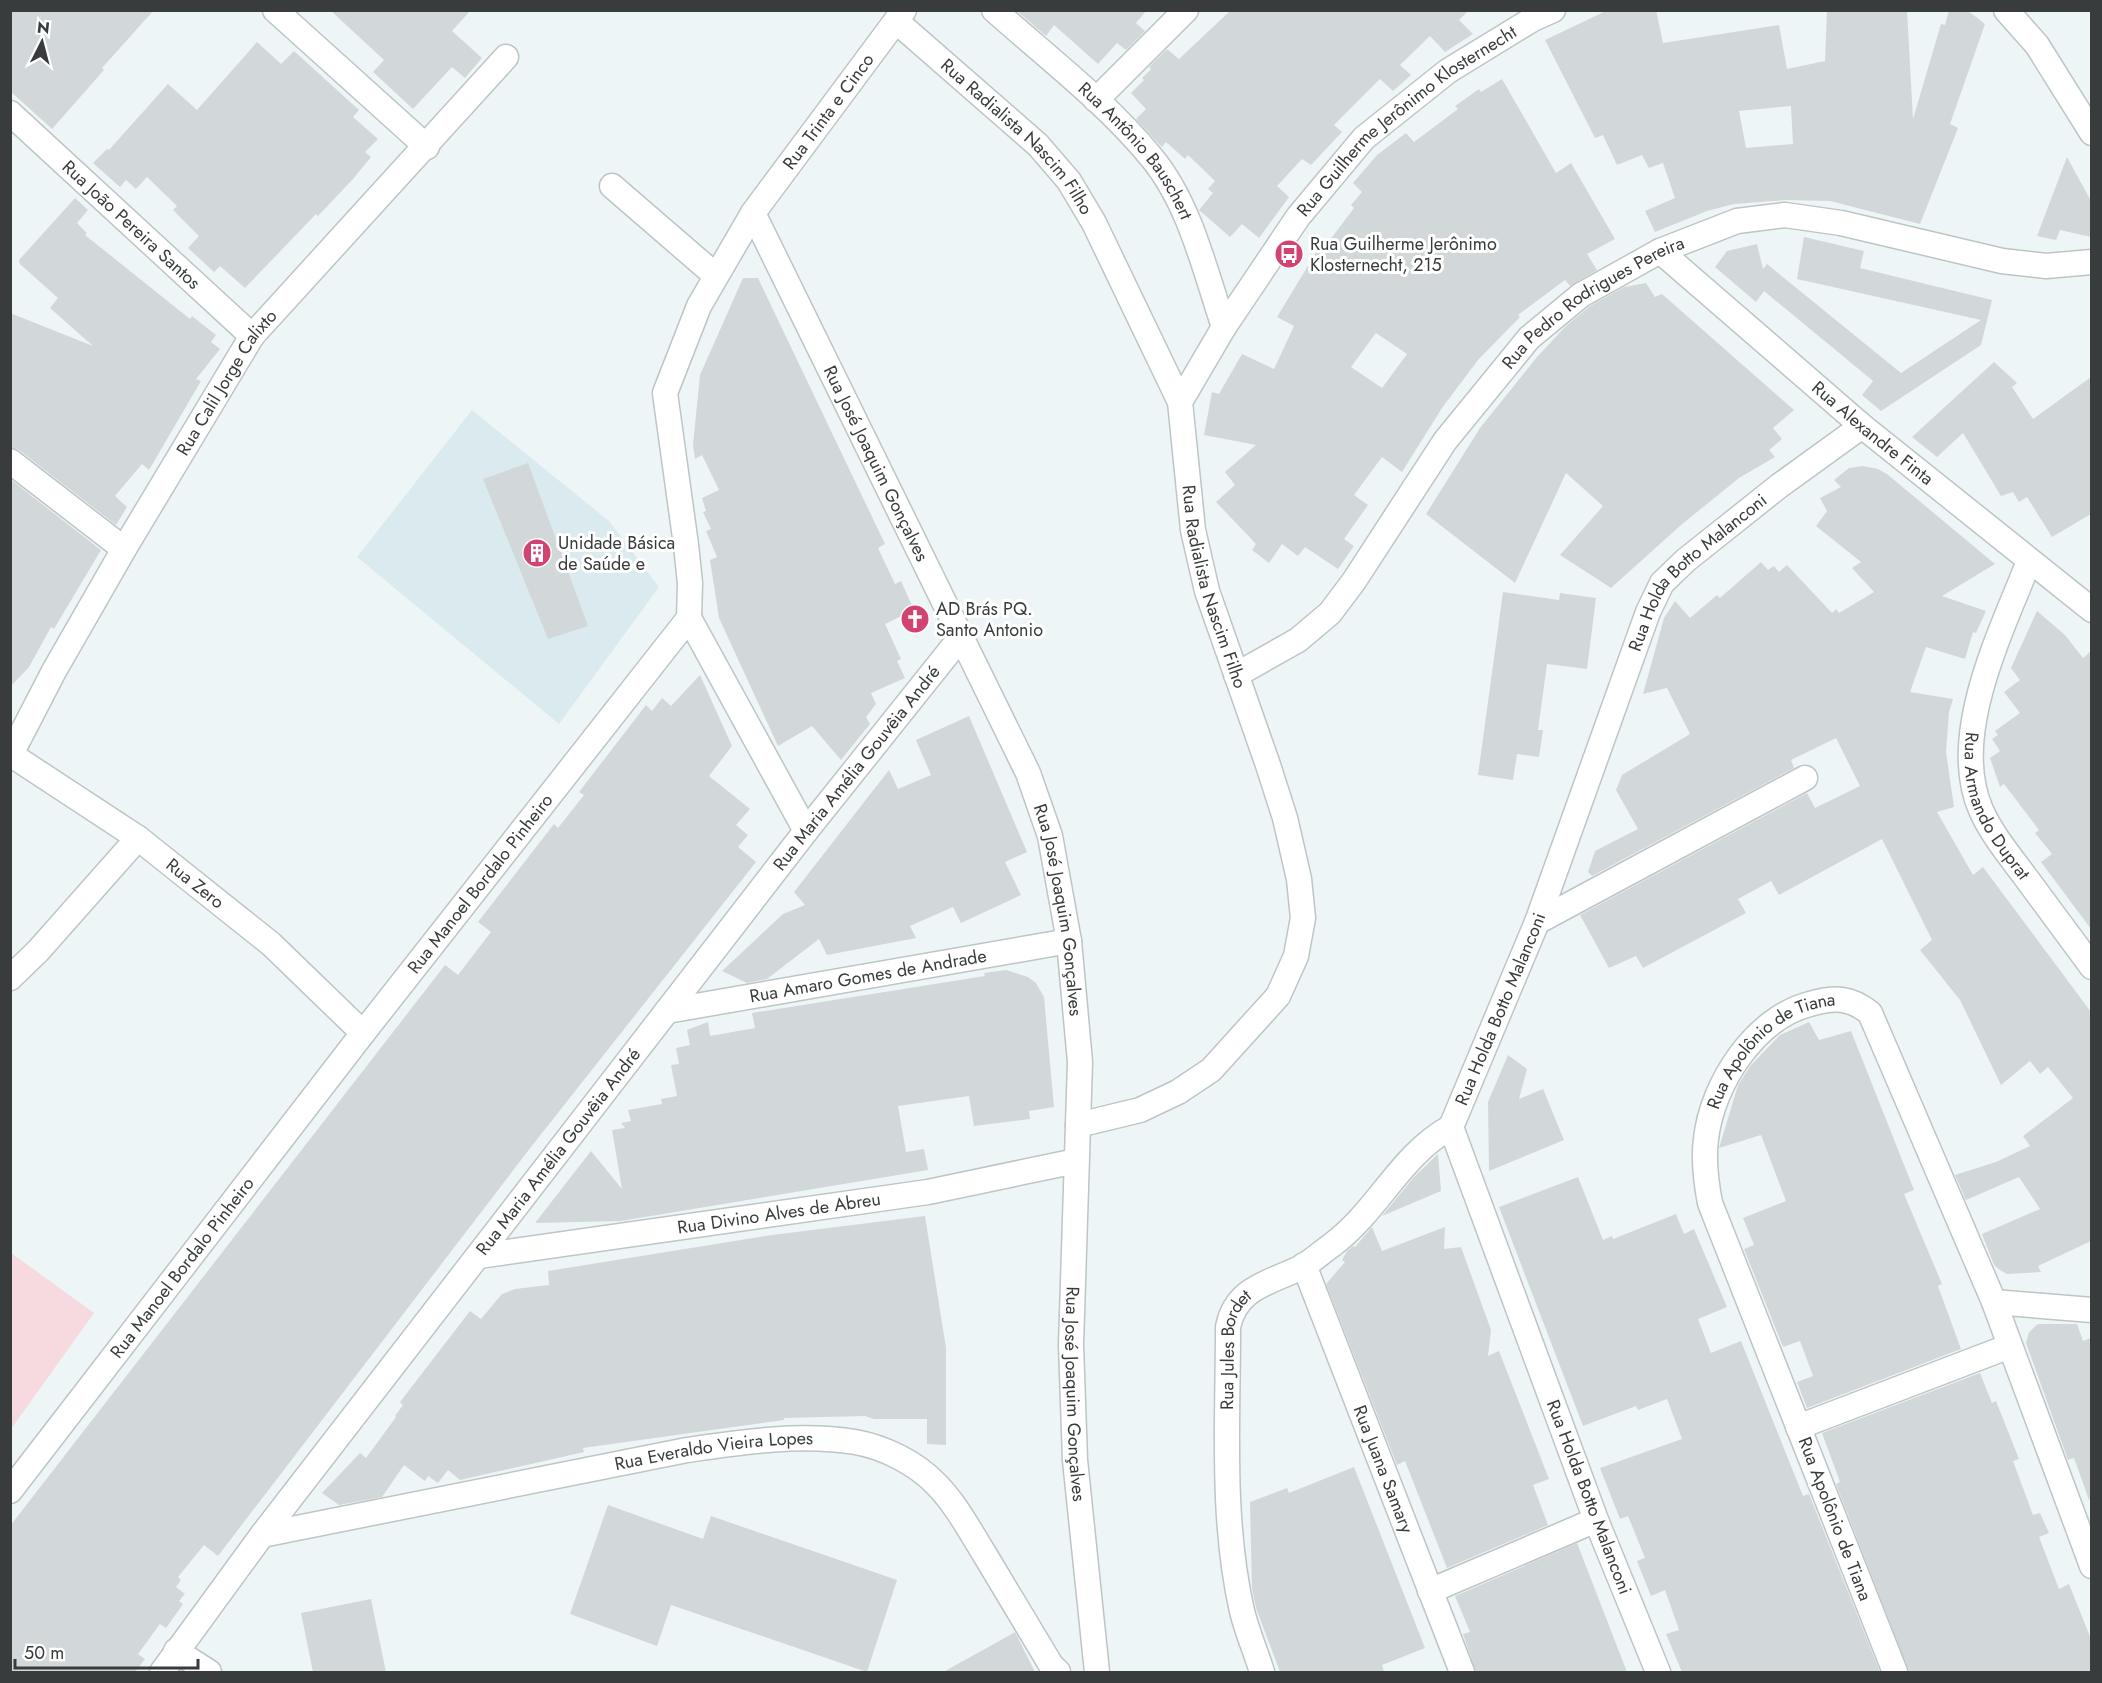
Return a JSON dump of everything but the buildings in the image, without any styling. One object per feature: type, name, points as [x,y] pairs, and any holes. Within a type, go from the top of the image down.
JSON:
[{"type":"street","points":[[275,10],[427,147]]},
{"type":"street","name":"Rua Antônio Bauschert","points":[[994,10],[1096,100],[1153,159],[1180,204],[1224,327]]},
{"type":"street","points":[[1096,100],[1186,10]]},
{"type":"street","name":"Rua Guilherme Jerônimo Klosternecht","points":[[1180,402],[1224,327],[1298,217],[1364,138],[1448,71],[1533,19],[1554,10]]},
{"type":"street","points":[[2006,10],[2037,45],[2091,133]]},
{"type":"street","name":"Rua Trinta e Cinco","points":[[753,213],[900,16]]},
{"type":"street","name":"Rua Radialista Nascim Filho","points":[[900,16],[1038,145],[1069,182],[1094,223],[1180,402],[1192,530],[1207,591],[1285,818],[1299,879],[1303,918],[1296,956],[1278,996],[1211,1071],[1178,1092],[1140,1110],[1078,1125]]},
{"type":"street","name":"Rua Calil Jorge Calixto","points":[[11,755],[54,671],[124,549],[252,336],[427,147],[506,57]]},
{"type":"street","name":"Rua João Pereira Santos","points":[[10,113],[252,336]]},
{"type":"street","points":[[612,186],[715,275]]},
{"type":"street","points":[[753,213],[699,306],[665,393],[686,545],[690,583],[689,618],[806,831]]},
{"type":"street","name":"Rua José Joaquim Gonçalves","points":[[753,213],[1032,783],[1050,836],[1069,941],[1080,1062],[1071,1345],[1076,1460],[1097,1672]]},
{"type":"street","name":"Rua Pedro Rodrigues Pereira","points":[[1236,675],[1298,640],[1330,613],[1446,441],[1528,338],[1581,295],[1660,251],[1737,221],[1785,215],[1841,223],[2002,261],[2046,266],[2091,262]]},
{"type":"street","name":"Rua Alexandre Finta","points":[[1660,251],[1862,426],[2091,610]]},
{"type":"street","name":"Rua Holda Botto Malanconi","points":[[1658,1672],[1596,1520],[1451,1127],[1537,922],[1648,612],[1662,583],[1686,560],[1779,486],[1862,426]]},
{"type":"street","points":[[10,461],[124,549]]},
{"type":"street","name":"Rua Armando Duprat","points":[[2029,561],[1988,667],[1973,727],[1971,770],[1981,810],[2010,855],[2091,967]]},
{"type":"street","name":"Rua Manoel Bordalo Pinheiro","points":[[10,1491],[363,1033],[689,618]]},
{"type":"street","name":"Rua Maria Amélia Gouvêia André","points":[[162,1672],[262,1535],[806,831],[961,637]]},
{"type":"street","name":"Rua Zero","points":[[11,755],[138,838],[271,944],[363,1033]]},
{"type":"street","points":[[1537,922],[1805,777]]},
{"type":"street","points":[[10,978],[38,951],[138,838]]},
{"type":"street","name":"Rua Amaro Gomes de Andrade","points":[[667,1011],[1069,941]]},
{"type":"street","name":"Rua Apolônio de Tiana","points":[[1895,1672],[1710,1203],[1704,1169],[1706,1137],[1721,1090],[1744,1049],[1771,1021],[1804,1005],[1833,998],[1857,1002],[1870,1013],[1994,1302],[2091,1566]]},
{"type":"street","name":"Rua Jules Bordet","points":[[1262,1672],[1242,1612],[1233,1556],[1227,1480],[1228,1327],[1231,1311],[1240,1299],[1256,1288],[1304,1266],[1347,1234],[1418,1149],[1451,1127]]},
{"type":"street","name":"Rua Divino Alves de Abreu","points":[[479,1256],[928,1192],[1076,1161]]},
{"type":"street","name":"Rua Juana Samary","points":[[1304,1266],[1462,1672]]},
{"type":"street","points":[[1994,1302],[2091,1310]]},
{"type":"street","points":[[1798,1427],[2010,1346]]},
{"type":"street","name":"Rua Everaldo Vieira Lopes","points":[[262,1535],[687,1450],[744,1442],[825,1439],[857,1443],[884,1450],[936,1483],[963,1519],[1051,1665],[1059,1672]]},
{"type":"street","points":[[1430,1592],[1596,1520]]},
{"type":"street","points":[[176,1651],[209,1672]]},
{"type":"shaded area","points":[[472,410],[609,521],[659,587],[559,724],[357,557]]},
{"type":"shaded area","points":[[11,1253],[94,1313],[11,1429]]},
{"type":"place","name":"Rua Guilherme Jerônimo Klosternecht, 215","points":[[1289,254]]},
{"type":"place","name":"Unidade Básica de Saúde e","points":[[537,553]]},
{"type":"place","name":"AD Brás PQ. Santo Antonio","points":[[915,619]]}]
